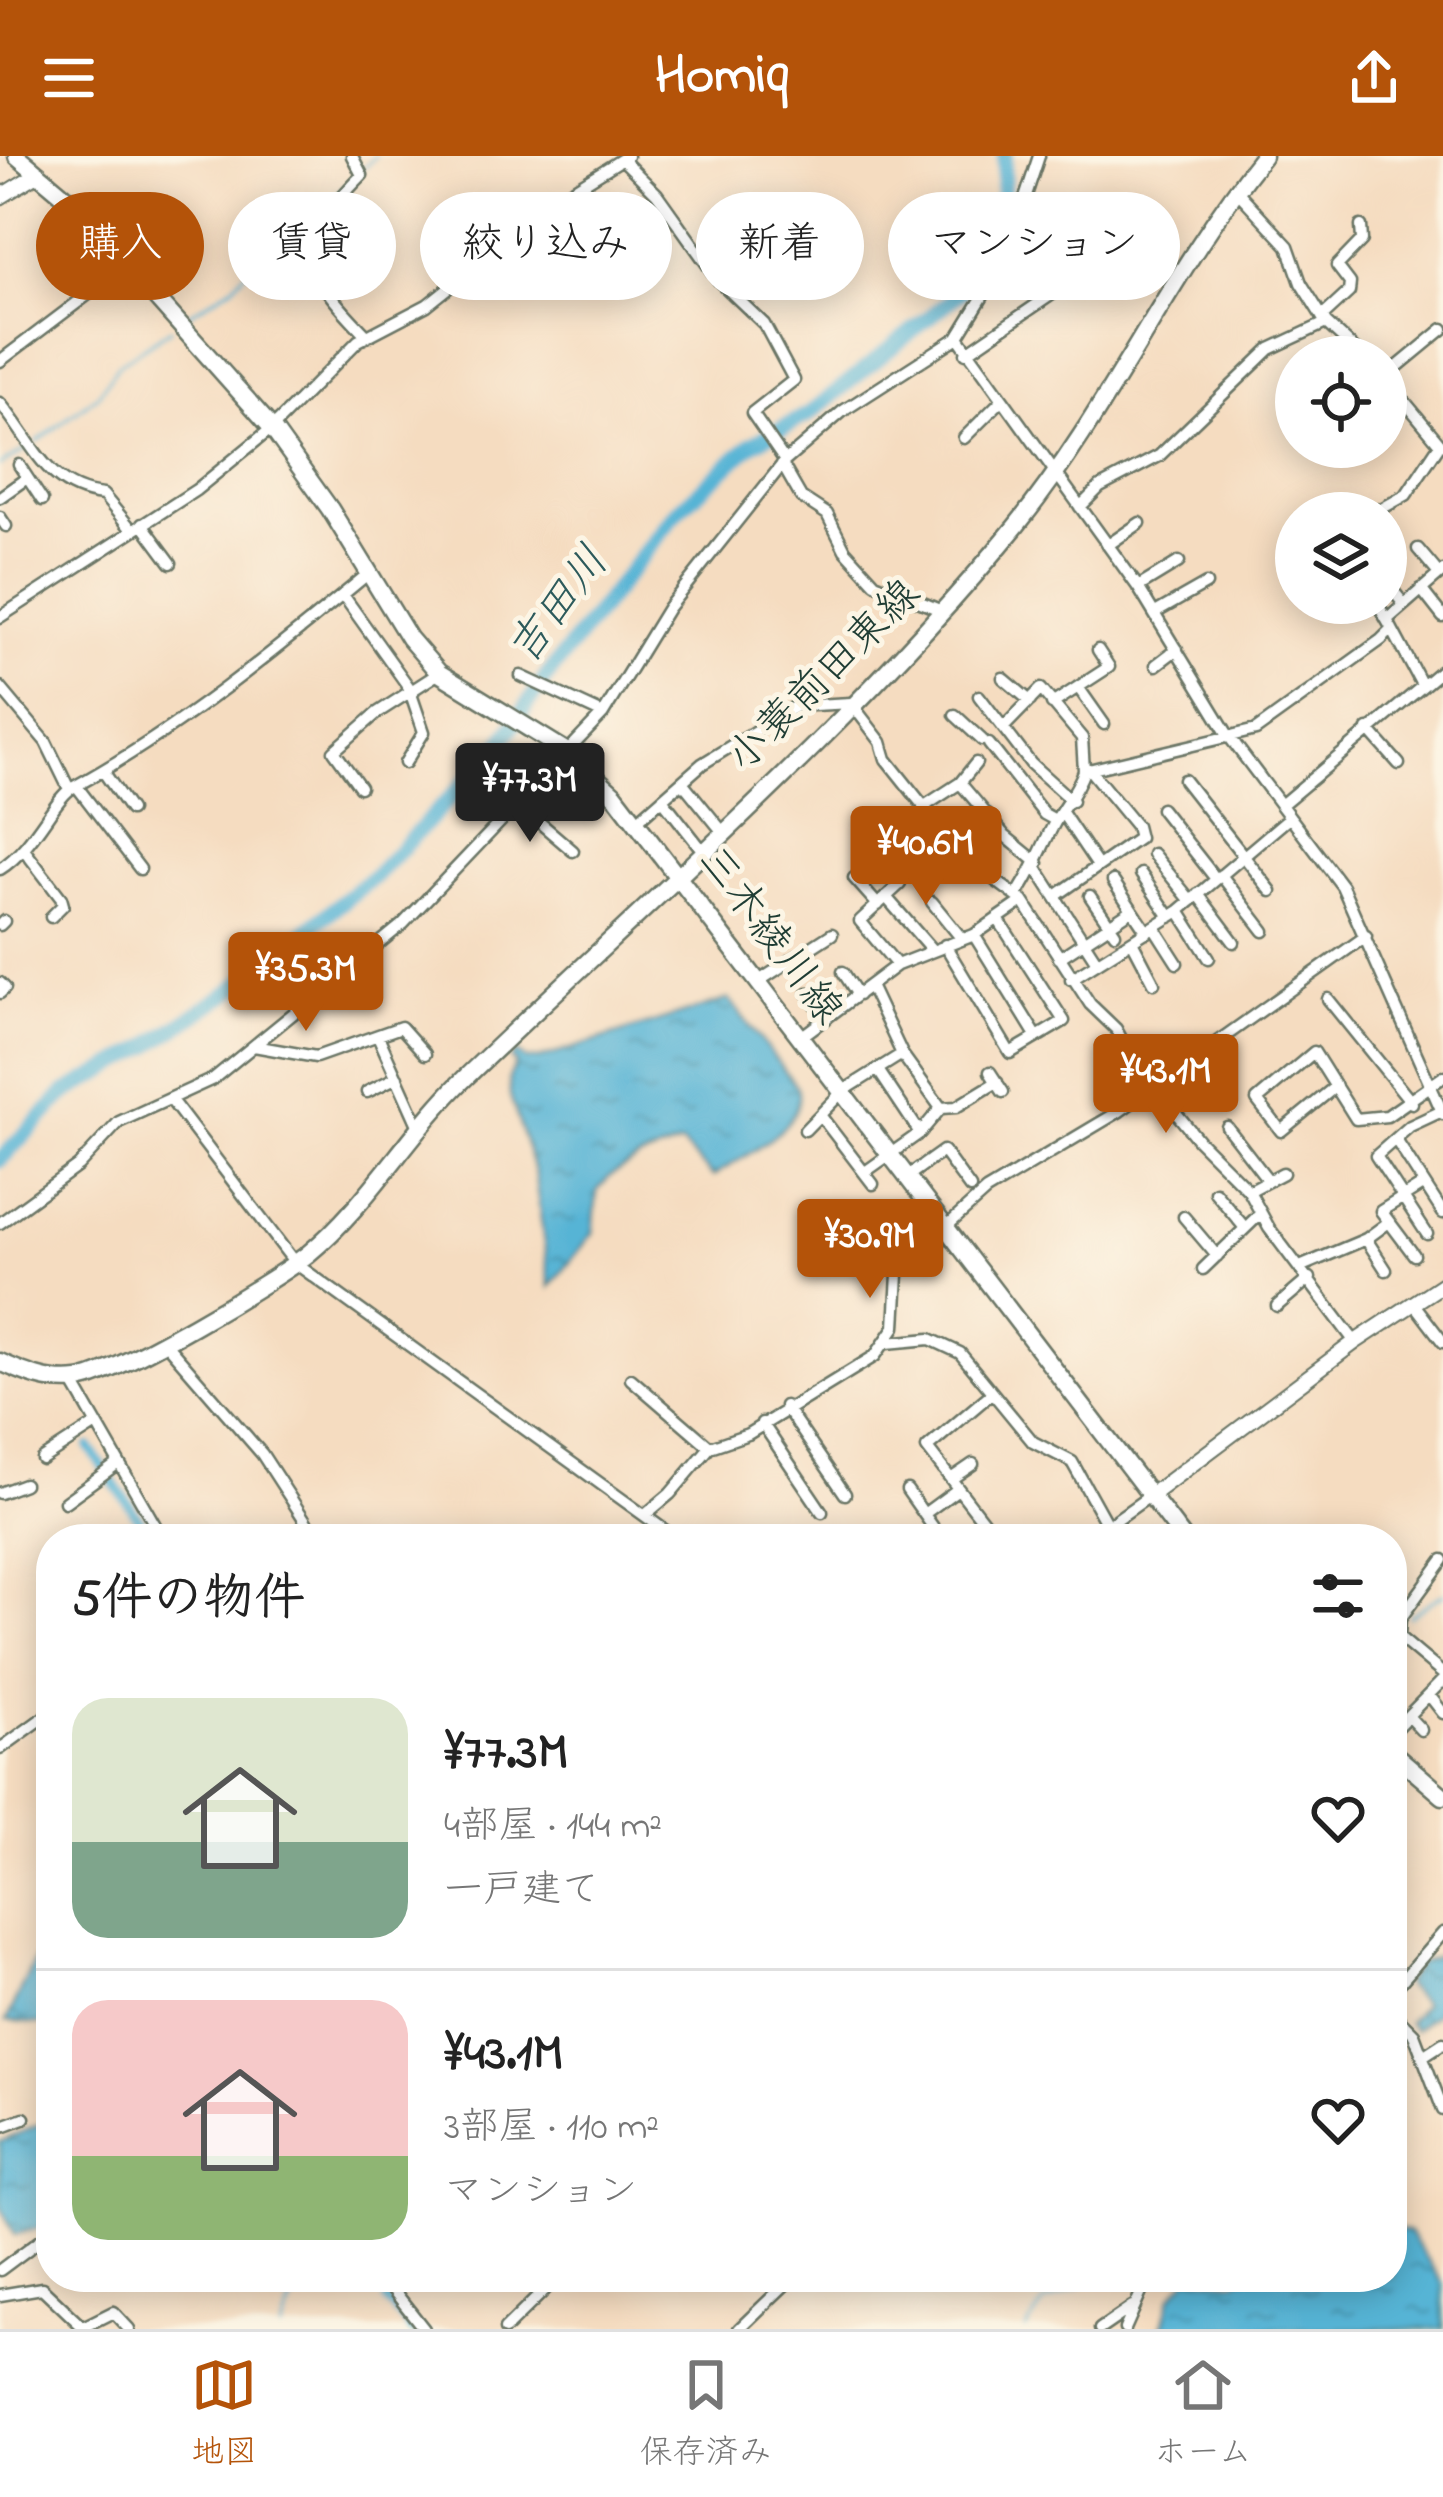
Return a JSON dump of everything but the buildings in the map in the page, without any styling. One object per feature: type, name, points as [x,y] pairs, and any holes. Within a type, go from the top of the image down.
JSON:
[{"type":"main road","name":"三木綾川線","points":[[17,156],[57,192]]},
{"type":"main road","name":"小蓑前田東線","points":[[72,1381],[95,1377],[295,1263],[344,1217],[418,1125],[703,851],[942,610],[1055,473],[1263,156]]},
{"type":"main road","name":"三木綾川線","points":[[158,300],[272,428],[439,673],[569,753],[598,777],[636,822],[1173,1524]]},
{"type":"main road","points":[[0,1362],[43,1379],[72,1381]]},
{"type":"main road","points":[[1407,1765],[1443,1796]]},
{"type":"street","points":[[352,156],[362,175],[319,219],[310,242],[320,283],[367,336]]},
{"type":"street","points":[[0,1222],[78,1166],[110,1128],[213,1079],[368,957],[569,753],[603,714],[668,608],[784,463],[843,411],[958,337],[1004,262],[1039,156]]},
{"type":"street","points":[[0,616],[196,490],[272,428],[367,336],[427,305],[569,192],[625,158],[719,281],[764,324],[791,368],[794,380],[752,413],[777,448],[801,497],[827,514],[845,550],[875,583],[942,610]]},
{"type":"street","points":[[0,196],[39,173]]},
{"type":"street","points":[[1237,191],[1288,246],[1300,284],[1341,336]]},
{"type":"street","points":[[1080,507],[1100,487],[1159,456],[1270,349],[1324,320],[1349,292],[1350,284],[1337,266],[1362,239],[1360,226]]},
{"type":"street","points":[[0,361],[81,300]]},
{"type":"street","points":[[966,352],[1039,300]]},
{"type":"street","points":[[1407,360],[1443,329]]},
{"type":"street","points":[[958,337],[1000,402],[1138,587],[1228,734],[1342,886],[1438,1081],[1443,1113],[1410,1126],[1376,1156],[1427,1234]]},
{"type":"street","points":[[964,438],[1000,402]]},
{"type":"street","points":[[0,404],[43,466],[77,491],[103,495],[171,563]]},
{"type":"street","points":[[1407,404],[1441,446],[1407,495]]},
{"type":"street","points":[[19,465],[42,500]]},
{"type":"street","points":[[0,497],[27,478]]},
{"type":"street","points":[[1108,545],[1140,523]]},
{"type":"street","points":[[1407,600],[1441,573],[1418,549]]},
{"type":"street","points":[[1138,587],[1179,562]]},
{"type":"street","points":[[0,869],[26,851],[74,788],[200,707],[369,573]]},
{"type":"street","points":[[1155,613],[1206,584]]},
{"type":"street","points":[[1421,589],[1443,617]]},
{"type":"street","points":[[343,595],[412,693],[424,732],[405,763]]},
{"type":"street","points":[[1086,770],[1256,730],[1330,681],[1390,624]]},
{"type":"street","points":[[1392,624],[1422,685]]},
{"type":"street","points":[[1156,665],[1177,649]]},
{"type":"street","points":[[1052,704],[1109,667],[1098,650]]},
{"type":"street","points":[[1281,805],[1443,669]]},
{"type":"street","points":[[360,787],[334,751],[377,713],[439,673]]},
{"type":"street","points":[[525,677],[603,714]]},
{"type":"street","points":[[1003,678],[1030,701]]},
{"type":"street","points":[[0,687],[140,869]]},
{"type":"street","points":[[1078,687],[1104,724]]},
{"type":"street","points":[[802,1037],[897,965],[968,937],[998,919],[1019,898],[1086,770],[1082,738],[1041,689],[1005,726]]},
{"type":"street","points":[[979,696],[1031,764],[1072,801]]},
{"type":"street","points":[[636,822],[702,764],[796,706],[851,703],[922,807],[965,858],[1000,890],[1019,898],[1071,979],[1250,1191],[1355,1342]]},
{"type":"street","points":[[969,728],[989,708]]},
{"type":"street","points":[[955,715],[986,742],[1044,814],[1059,817],[1098,866]]},
{"type":"street","points":[[1368,729],[1399,764]]},
{"type":"street","points":[[922,807],[960,783],[976,763]]},
{"type":"street","points":[[103,770],[130,810]]},
{"type":"street","points":[[1057,895],[1133,844],[1140,832],[1086,770]]},
{"type":"street","points":[[1184,780],[1271,891]]},
{"type":"street","points":[[683,783],[722,831]]},
{"type":"street","points":[[960,783],[1037,865],[1096,962]]},
{"type":"street","points":[[662,800],[703,851]]},
{"type":"street","points":[[518,804],[573,851]]},
{"type":"street","points":[[1161,809],[1264,931]]},
{"type":"street","points":[[1071,979],[1175,914],[1290,817]]},
{"type":"street","points":[[26,851],[61,898],[63,905],[51,917]]},
{"type":"street","points":[[1153,854],[1234,942]]},
{"type":"street","points":[[887,869],[900,884],[860,921],[897,965]]},
{"type":"street","points":[[1141,874],[1209,958]]},
{"type":"street","points":[[854,878],[932,950]]},
{"type":"street","points":[[1112,881],[1177,963]]},
{"type":"street","points":[[1090,896],[1112,929]]},
{"type":"street","points":[[932,902],[968,937],[1037,1037]]},
{"type":"street","points":[[1059,958],[1112,929],[1132,910]]},
{"type":"street","points":[[946,945],[1010,1053],[1064,1021],[998,919]]},
{"type":"street","points":[[759,982],[832,934]]},
{"type":"street","points":[[946,1226],[986,1190],[1120,1112],[1154,1082],[1287,988],[1297,989],[1366,936]]},
{"type":"street","points":[[1132,941],[1154,983]]},
{"type":"street","points":[[843,972],[858,995]]},
{"type":"street","points":[[0,983],[5,988],[0,993]]},
{"type":"street","points":[[870,986],[902,1054],[941,1108]]},
{"type":"street","points":[[808,993],[826,1019]]},
{"type":"street","points":[[1328,1000],[1412,1103]]},
{"type":"street","points":[[254,1046],[316,1057],[401,1027],[425,1054]]},
{"type":"street","points":[[379,1038],[418,1125]]},
{"type":"street","points":[[1336,1086],[1281,1131],[1257,1100],[1314,1052],[1336,1086],[1356,1119],[1369,1121],[1412,1103],[1438,1081]]},
{"type":"street","points":[[805,1130],[843,1090],[902,1054]]},
{"type":"street","points":[[878,1070],[920,1133]]},
{"type":"street","points":[[367,1092],[397,1077]]},
{"type":"street","points":[[865,1172],[920,1133],[941,1108],[997,1082]]},
{"type":"street","points":[[171,1100],[295,1263],[657,1524]]},
{"type":"street","points":[[820,1115],[873,1184]]},
{"type":"street","points":[[1227,1126],[1268,1180]]},
{"type":"street","points":[[1396,1141],[1443,1213]]},
{"type":"street","points":[[908,1176],[943,1151],[970,1188]]},
{"type":"street","points":[[1229,1170],[1251,1156]]},
{"type":"street","points":[[1250,1191],[1282,1172]]},
{"type":"street","points":[[1414,1255],[1381,1210],[1424,1184]]},
{"type":"street","points":[[1215,1192],[1245,1228]]},
{"type":"street","points":[[1203,1269],[1261,1213]]},
{"type":"street","points":[[1184,1217],[1216,1256]]},
{"type":"street","points":[[1302,1266],[1366,1239],[1389,1222]]},
{"type":"street","points":[[1366,1239],[1386,1270]]},
{"type":"street","points":[[645,1515],[710,1447],[763,1423],[875,1356],[895,1327],[898,1274]]},
{"type":"street","points":[[1277,1306],[1310,1278]]},
{"type":"street","points":[[1110,1524],[1355,1342],[1443,1285]]},
{"type":"street","points":[[1414,1304],[1443,1342]]},
{"type":"street","points":[[163,1340],[262,1454],[307,1524]]},
{"type":"street","points":[[887,1343],[946,1342],[1033,1442],[1072,1462],[1106,1524]]},
{"type":"street","points":[[631,1379],[710,1447]]},
{"type":"street","points":[[72,1381],[111,1468],[152,1524]]},
{"type":"street","points":[[986,1524],[927,1448],[992,1393]]},
{"type":"street","points":[[785,1406],[845,1494]]},
{"type":"street","points":[[763,1423],[822,1512]]},
{"type":"street","points":[[42,1460],[93,1426]]},
{"type":"street","points":[[924,1514],[973,1464]]},
{"type":"street","points":[[65,1502],[111,1468]]},
{"type":"street","points":[[0,1492],[2,1496],[24,1484]]},
{"type":"street","points":[[907,1490],[931,1524]]},
{"type":"street","points":[[1407,1612],[1443,1560]]},
{"type":"street","points":[[1407,1646],[1443,1677],[1408,1716],[1421,1730]]},
{"type":"street","points":[[1429,1695],[1443,1713]]},
{"type":"street","points":[[0,1749],[36,1723]]},
{"type":"street","points":[[1407,1975],[1441,1938]]},
{"type":"street","points":[[1407,2027],[1414,2034],[1443,2110]]},
{"type":"street","points":[[1423,2056],[1443,2043]]},
{"type":"street","points":[[0,2127],[24,2118]]},
{"type":"street","points":[[0,2270],[36,2243]]},
{"type":"street","points":[[0,2295],[36,2289]]},
{"type":"street","points":[[46,2292],[82,2327],[113,2312],[129,2329]]},
{"type":"street","points":[[395,2292],[424,2329]]},
{"type":"street","points":[[505,2329],[543,2292]]},
{"type":"street","points":[[739,2329],[777,2292]]},
{"type":"street","points":[[1125,2329],[1140,2292]]},
{"type":"street","points":[[1100,2329],[1133,2306]]},
{"type":"water","points":[[729,999],[797,1087],[793,1115],[770,1139],[713,1176],[681,1144],[640,1158],[610,1176],[597,1191],[593,1233],[550,1287],[534,1170],[510,1096],[509,1078],[516,1063],[511,1059],[516,1052],[526,1060],[539,1059]]},
{"type":"water","points":[[36,1956],[36,2024],[6,2021]]},
{"type":"water","points":[[1440,1956],[1443,2007],[1414,2030],[1408,2022],[1423,2004],[1407,1987],[1407,1980],[1420,1963]]},
{"type":"water","points":[[36,2126],[36,2229],[15,2235],[0,2206],[0,2142]]},
{"type":"water","points":[[1407,2232],[1443,2284],[1443,2329],[1162,2329],[1175,2292],[1407,2292]]},
{"type":"waterway","points":[[365,167],[375,156]]},
{"type":"waterway","name":"吉田川","points":[[0,1160],[65,1093],[146,1048],[228,993],[376,875],[499,747],[544,680],[678,510],[752,444],[809,414],[963,290],[1000,233],[1005,156]]},
{"type":"waterway","points":[[339,192],[344,187]]},
{"type":"waterway","points":[[185,317],[228,289]]},
{"type":"waterway","points":[[37,442],[98,395],[119,364],[171,329]]},
{"type":"waterway","points":[[0,465],[27,449]]},
{"type":"waterway","points":[[89,1447],[143,1524]]},
{"type":"waterway","points":[[1409,1616],[1443,1594]]},
{"type":"waterway","points":[[281,2329],[294,2292]]},
{"type":"waterway","points":[[1026,2329],[1044,2303],[1069,2292]]},
{"type":"waterway","points":[[387,2301],[412,2329]]}]
